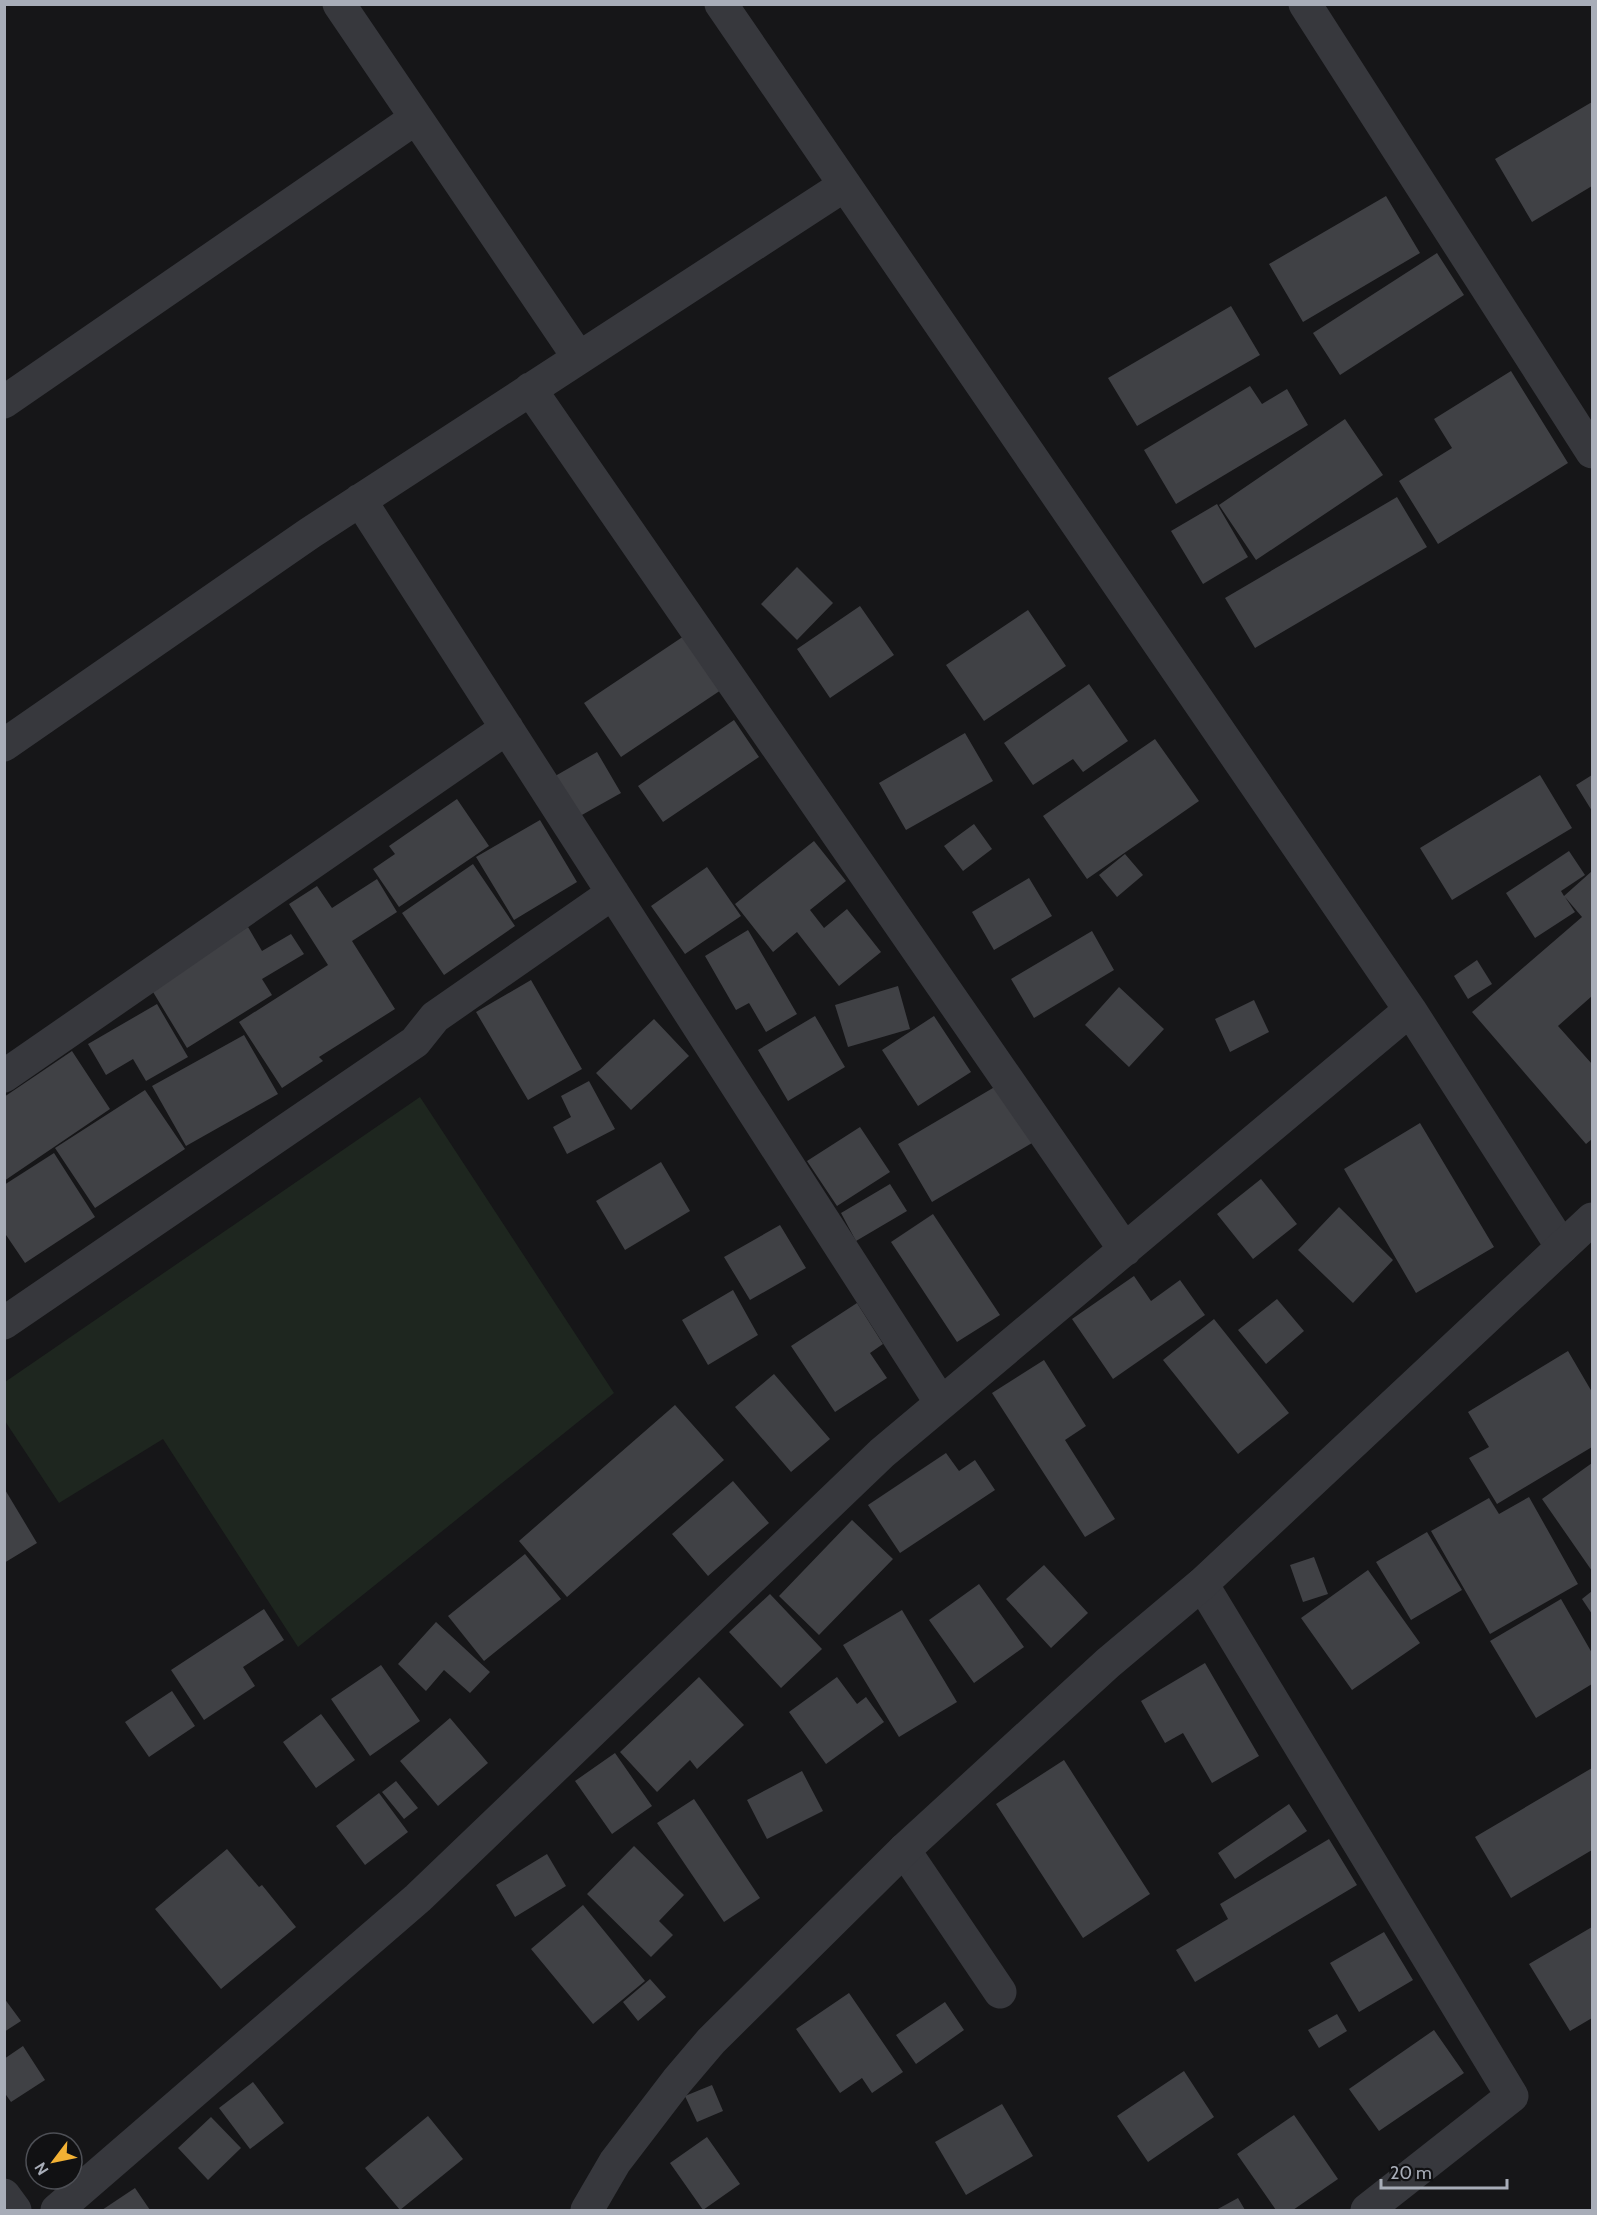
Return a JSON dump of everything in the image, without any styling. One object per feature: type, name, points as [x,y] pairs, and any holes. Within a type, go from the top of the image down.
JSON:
[{"type":"street","points":[[339,4],[579,358]]},
{"type":"street","points":[[721,4],[1410,1010],[1562,1247]]},
{"type":"street","points":[[1305,4],[1593,452]]},
{"type":"street","points":[[4,402],[416,118]]},
{"type":"street","points":[[4,745],[360,500],[845,185]]},
{"type":"street","points":[[530,389],[1125,1250]]},
{"type":"street","points":[[360,500],[941,1403]]},
{"type":"street","points":[[4,1076],[507,728]]},
{"type":"street","points":[[4,1323],[415,1042],[435,1017],[613,893]]},
{"type":"street","points":[[57,2211],[418,1898],[882,1453],[1410,1010]]},
{"type":"street","points":[[587,2211],[615,2162],[677,2080],[711,2041],[904,1850],[1108,1663],[1202,1584],[1593,1219]]},
{"type":"street","points":[[1202,1584],[1512,2096],[1367,2211]]},
{"type":"street","points":[[904,1850],[1000,1992]]},
{"type":"street","points":[[4,2194],[15,2211]]},
{"type":"shaded area","points":[[420,1097],[614,1393],[298,1647],[163,1439],[59,1503],[5,1421],[5,1382]]},
{"type":"building","points":[[1592,102],[1592,186],[1532,222],[1495,159]]},
{"type":"building","points":[[1386,196],[1420,253],[1303,322],[1269,264]]},
{"type":"building","points":[[1437,253],[1464,295],[1340,375],[1313,333]]},
{"type":"building","points":[[1231,306],[1260,355],[1137,426],[1108,378]]},
{"type":"building","points":[[1511,371],[1568,463],[1438,544],[1399,481],[1452,448],[1434,419]]},
{"type":"building","points":[[1250,386],[1262,404],[1287,389],[1308,425],[1176,504],[1144,450]]},
{"type":"building","points":[[1345,419],[1383,475],[1256,560],[1219,505]]},
{"type":"building","points":[[1397,497],[1427,547],[1255,648],[1225,598]]},
{"type":"building","points":[[1217,504],[1248,557],[1203,584],[1171,531]]},
{"type":"building","points":[[797,567],[833,603],[797,640],[761,604]]},
{"type":"building","points":[[860,606],[894,655],[830,698],[797,649]]},
{"type":"building","points":[[1028,610],[1066,666],[984,721],[946,665]]},
{"type":"building","points":[[687,634],[724,688],[621,757],[584,703]]},
{"type":"building","points":[[1089,684],[1128,741],[1083,772],[1073,759],[1033,785],[1004,743]]},
{"type":"building","points":[[734,720],[759,757],[663,822],[638,786]]},
{"type":"building","points":[[965,733],[993,781],[906,830],[879,783]]},
{"type":"building","points":[[1155,739],[1199,801],[1087,879],[1043,816]]},
{"type":"building","points":[[597,752],[621,793],[573,820],[550,779]]},
{"type":"building","points":[[1540,775],[1572,828],[1452,900],[1420,848]]},
{"type":"building","points":[[1592,775],[1592,811],[1576,785]]},
{"type":"building","points":[[457,799],[489,846],[399,907],[373,869],[395,854],[389,846]]},
{"type":"building","points":[[540,820],[577,882],[514,920],[476,857]]},
{"type":"building","points":[[974,824],[992,849],[963,871],[944,846]]},
{"type":"building","points":[[814,841],[846,881],[810,910],[824,928],[847,909],[881,952],[839,986],[797,932],[773,952],[735,904]]},
{"type":"building","points":[[1569,851],[1585,875],[1561,891],[1564,896],[1592,871],[1592,996],[1558,1026],[1592,1064],[1592,1139],[1586,1144],[1472,1012],[1582,917],[1565,897],[1575,912],[1535,938],[1506,893]]},
{"type":"building","points":[[1125,854],[1143,875],[1117,897],[1099,875]]},
{"type":"building","points":[[473,864],[515,926],[444,975],[402,913]]},
{"type":"building","points":[[707,867],[741,916],[685,954],[651,906]]},
{"type":"building","points":[[1029,878],[1052,916],[994,950],[972,912]]},
{"type":"building","points":[[377,879],[397,912],[352,941],[395,1009],[319,1057],[323,1061],[282,1088],[239,1022],[328,965],[289,904],[317,886],[332,908]]},
{"type":"building","points":[[248,927],[262,951],[291,934],[304,954],[262,979],[272,995],[187,1048],[150,987]]},
{"type":"building","points":[[748,930],[797,1014],[766,1032],[749,1003],[736,1010],[705,956]]},
{"type":"building","points":[[1092,931],[1114,970],[1034,1018],[1011,979]]},
{"type":"building","points":[[1477,960],[1492,984],[1468,999],[1454,976]]},
{"type":"building","points":[[531,980],[582,1069],[528,1100],[476,1012]]},
{"type":"building","points":[[898,986],[910,1029],[848,1047],[835,1005]]},
{"type":"building","points":[[1119,987],[1164,1029],[1129,1067],[1085,1025]]},
{"type":"building","points":[[1254,1000],[1269,1032],[1230,1052],[1215,1019]]},
{"type":"building","points":[[157,1004],[188,1057],[146,1081],[133,1059],[106,1075],[88,1044]]},
{"type":"building","points":[[815,1016],[845,1067],[788,1101],[758,1050]]},
{"type":"building","points":[[934,1016],[971,1072],[918,1106],[882,1050]]},
{"type":"building","points":[[654,1019],[689,1056],[631,1110],[596,1073]]},
{"type":"building","points":[[244,1035],[278,1094],[186,1146],[152,1086]]},
{"type":"building","points":[[72,1051],[110,1109],[4,1181],[4,1097]]},
{"type":"building","points":[[589,1081],[615,1129],[567,1154],[553,1127],[571,1117],[561,1096]]},
{"type":"building","points":[[998,1085],[1032,1143],[932,1202],[898,1144]]},
{"type":"building","points":[[145,1090],[185,1149],[95,1208],[55,1148]]},
{"type":"building","points":[[1420,1123],[1494,1247],[1416,1293],[1344,1169]]},
{"type":"building","points":[[860,1127],[890,1172],[837,1206],[807,1161]]},
{"type":"building","points":[[54,1153],[95,1217],[25,1263],[4,1232],[4,1185]]},
{"type":"building","points":[[661,1162],[690,1211],[625,1250],[596,1201]]},
{"type":"building","points":[[1261,1179],[1297,1224],[1253,1259],[1217,1214]]},
{"type":"building","points":[[890,1184],[907,1211],[856,1241],[841,1213]]},
{"type":"building","points":[[1339,1207],[1393,1260],[1353,1303],[1298,1250]]},
{"type":"building","points":[[933,1214],[1000,1315],[957,1342],[891,1242]]},
{"type":"building","points":[[780,1225],[806,1268],[750,1300],[724,1257]]},
{"type":"building","points":[[1134,1276],[1151,1301],[1180,1280],[1205,1315],[1113,1379],[1072,1319]]},
{"type":"building","points":[[733,1290],[758,1335],[708,1365],[682,1320]]},
{"type":"building","points":[[1277,1299],[1304,1331],[1266,1364],[1238,1330]]},
{"type":"building","points":[[857,1303],[883,1344],[870,1353],[887,1378],[835,1412],[791,1346]]},
{"type":"building","points":[[1214,1319],[1289,1413],[1238,1454],[1163,1360]]},
{"type":"building","points":[[1568,1351],[1592,1392],[1592,1447],[1497,1504],[1469,1458],[1489,1447],[1468,1412]]},
{"type":"building","points":[[1044,1360],[1086,1426],[1065,1440],[1115,1519],[1085,1537],[992,1393]]},
{"type":"building","points":[[774,1374],[830,1439],[791,1472],[735,1407]]},
{"type":"building","points":[[675,1405],[724,1460],[567,1597],[519,1541]]},
{"type":"building","points":[[946,1453],[959,1471],[975,1460],[995,1490],[900,1553],[868,1505]]},
{"type":"building","points":[[1592,1463],[1592,1571],[1542,1499]]},
{"type":"building","points":[[733,1481],[769,1523],[708,1576],[672,1534]]},
{"type":"building","points":[[4,1488],[37,1543],[4,1563]]},
{"type":"building","points":[[1529,1497],[1578,1584],[1490,1634],[1431,1531],[1489,1498],[1499,1514]]},
{"type":"building","points":[[852,1520],[893,1559],[819,1635],[779,1596]]},
{"type":"building","points":[[1427,1532],[1462,1590],[1411,1620],[1376,1562]]},
{"type":"building","points":[[525,1554],[561,1599],[484,1661],[448,1616]]},
{"type":"building","points":[[1314,1557],[1328,1594],[1303,1602],[1290,1565]]},
{"type":"building","points":[[1044,1565],[1088,1613],[1051,1648],[1006,1599]]},
{"type":"building","points":[[1368,1570],[1420,1643],[1352,1690],[1301,1618]]},
{"type":"building","points":[[979,1584],[1024,1647],[974,1683],[929,1620]]},
{"type":"building","points":[[1592,1591],[1592,1614],[1582,1599]]},
{"type":"building","points":[[770,1594],[822,1649],[781,1688],[729,1632]]},
{"type":"building","points":[[1561,1599],[1592,1653],[1592,1684],[1536,1718],[1490,1641]]},
{"type":"building","points":[[264,1609],[284,1640],[243,1667],[255,1686],[204,1720],[171,1670]]},
{"type":"building","points":[[902,1610],[957,1702],[899,1737],[843,1645]]},
{"type":"building","points":[[436,1622],[490,1672],[470,1693],[444,1670],[426,1691],[398,1664]]},
{"type":"building","points":[[1205,1663],[1259,1756],[1212,1783],[1183,1733],[1165,1743],[1141,1701]]},
{"type":"building","points":[[381,1665],[420,1721],[370,1756],[331,1699]]},
{"type":"building","points":[[699,1677],[744,1725],[697,1769],[690,1760],[657,1792],[620,1752]]},
{"type":"building","points":[[837,1677],[857,1704],[866,1697],[884,1722],[826,1764],[789,1712]]},
{"type":"building","points":[[172,1691],[195,1726],[149,1757],[125,1722]]},
{"type":"building","points":[[321,1714],[355,1760],[316,1788],[283,1742]]},
{"type":"building","points":[[450,1718],[488,1763],[438,1806],[400,1761]]},
{"type":"building","points":[[615,1753],[652,1806],[612,1834],[575,1781]]},
{"type":"building","points":[[1064,1760],[1150,1894],[1083,1938],[996,1804]]},
{"type":"building","points":[[1592,1768],[1592,1850],[1511,1898],[1475,1837]]},
{"type":"building","points":[[802,1771],[823,1811],[767,1839],[747,1800]]},
{"type":"building","points":[[396,1781],[418,1808],[404,1819],[382,1792]]},
{"type":"building","points":[[379,1793],[408,1832],[365,1865],[336,1826]]},
{"type":"building","points":[[694,1799],[760,1898],[724,1922],[657,1823]]},
{"type":"building","points":[[1289,1804],[1307,1831],[1235,1879],[1218,1853]]},
{"type":"building","points":[[1329,1839],[1357,1885],[1195,1982],[1176,1950],[1228,1919],[1220,1904]]},
{"type":"building","points":[[634,1846],[684,1895],[659,1921],[673,1935],[651,1957],[587,1894]]},
{"type":"building","points":[[227,1849],[259,1887],[262,1885],[296,1927],[221,1989],[155,1909]]},
{"type":"building","points":[[547,1854],[566,1886],[515,1917],[496,1885]]},
{"type":"building","points":[[583,1905],[645,1981],[593,2024],[531,1949]]},
{"type":"building","points":[[1592,1927],[1592,2018],[1570,2031],[1529,1964]]},
{"type":"building","points":[[1384,1932],[1413,1980],[1359,2012],[1330,1963]]},
{"type":"building","points":[[650,1979],[666,1997],[638,2021],[623,2002]]},
{"type":"building","points":[[849,1993],[903,2072],[872,2093],[862,2078],[840,2093],[796,2029]]},
{"type":"building","points":[[4,1998],[21,2021],[4,2032]]},
{"type":"building","points":[[945,2002],[964,2030],[916,2064],[896,2035]]},
{"type":"building","points":[[1337,2014],[1347,2031],[1319,2048],[1308,2030]]},
{"type":"building","points":[[1434,2030],[1464,2073],[1379,2131],[1349,2089]]},
{"type":"building","points":[[23,2046],[45,2080],[11,2102],[4,2092],[4,2059]]},
{"type":"building","points":[[1184,2071],[1214,2117],[1148,2162],[1117,2116]]},
{"type":"building","points":[[253,2082],[284,2123],[250,2149],[219,2108]]},
{"type":"building","points":[[712,2085],[723,2111],[697,2122],[685,2096]]},
{"type":"building","points":[[1002,2104],[1033,2156],[966,2195],[935,2142]]},
{"type":"building","points":[[1294,2115],[1338,2179],[1293,2210],[1276,2210],[1237,2154]]},
{"type":"building","points":[[428,2116],[463,2159],[400,2210],[365,2168]]},
{"type":"building","points":[[211,2117],[241,2148],[208,2180],[178,2148]]},
{"type":"building","points":[[707,2137],[740,2184],[703,2210],[670,2163]]},
{"type":"building","points":[[135,2188],[150,2210],[102,2210]]},
{"type":"building","points":[[1238,2198],[1245,2210],[1216,2210]]}]
